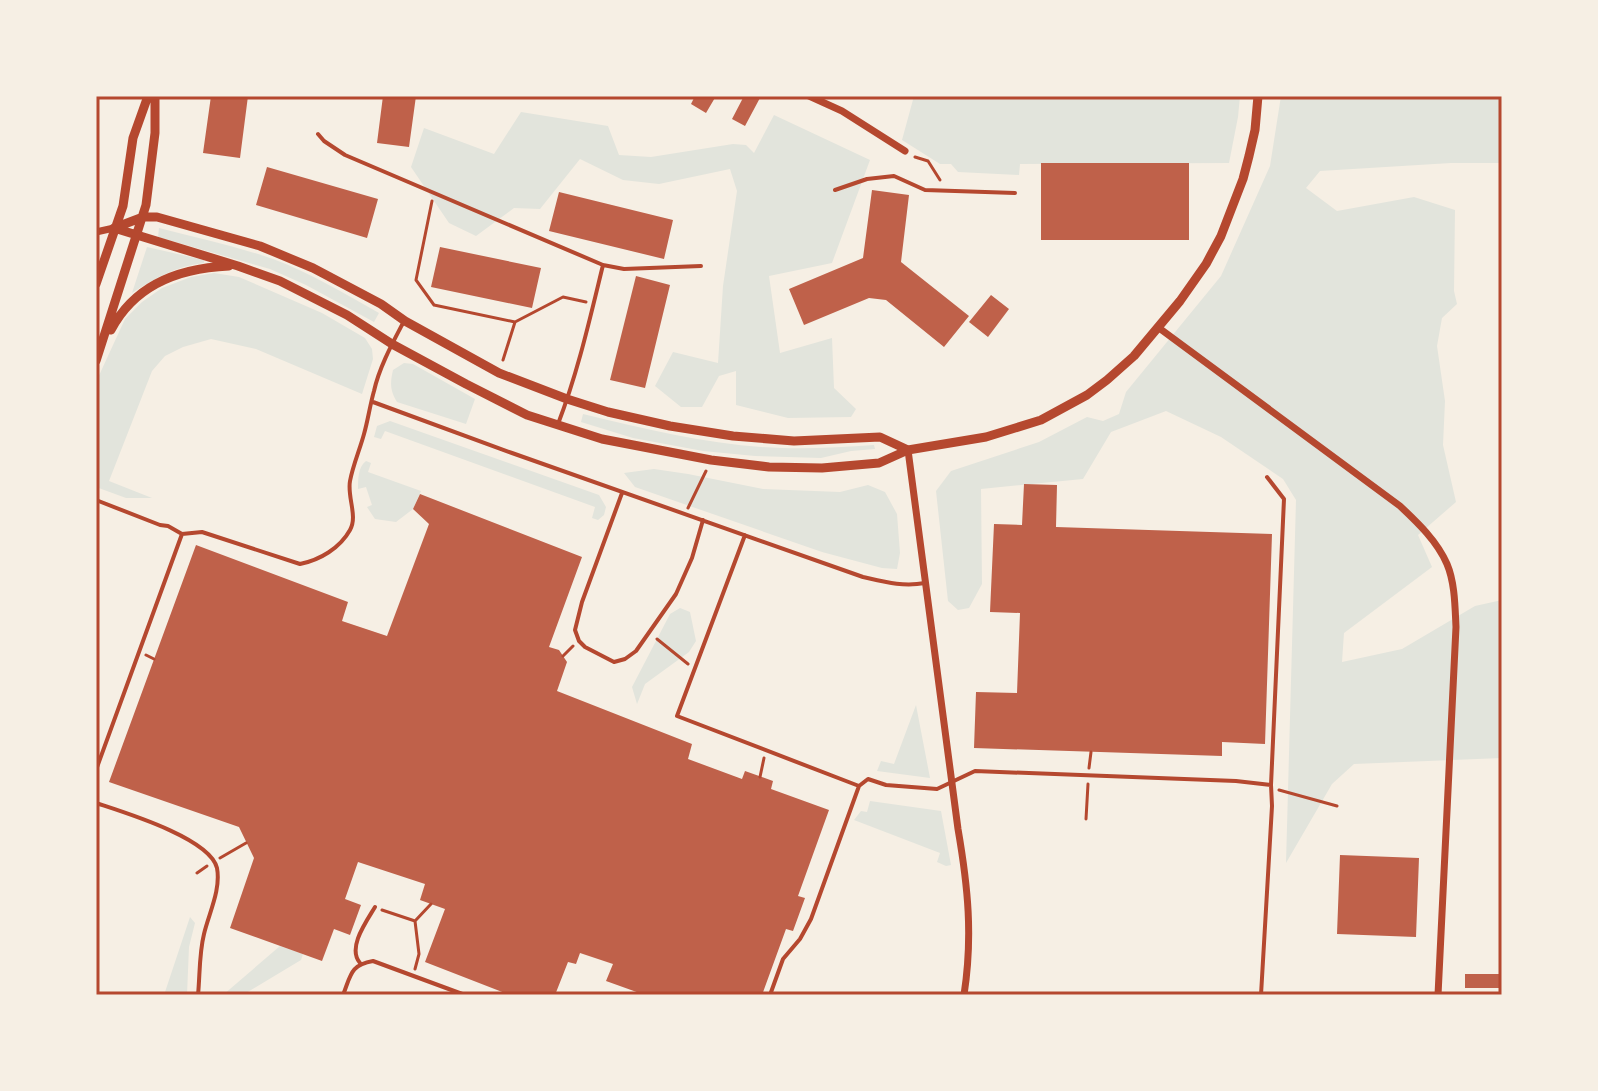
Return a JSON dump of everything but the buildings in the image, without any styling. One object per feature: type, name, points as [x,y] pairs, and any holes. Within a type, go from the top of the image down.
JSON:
[{"type":"street","points":[[96,284],[123,206],[133,138],[148,96]]},
{"type":"street","points":[[98,356],[143,217],[155,133],[155,96]]},
{"type":"street","points":[[809,96],[842,111],[905,151]]},
{"type":"street","points":[[114,228],[280,281],[527,415],[602,439],[711,460],[769,467],[822,468],[879,463],[908,450],[986,437],[1041,420],[1087,395],[1134,356],[1159,328],[1206,264],[1221,236],[1249,156],[1258,96]]},
{"type":"street","points":[[96,232],[143,217],[157,217],[260,246],[313,268],[381,304],[405,321],[499,373],[608,412],[716,434],[794,441],[880,437],[908,450]]},
{"type":"street","points":[[98,356],[114,324],[128,305],[145,291],[186,271],[238,266]]},
{"type":"street","points":[[1159,328],[1400,506],[1428,535],[1448,566],[1454,593],[1456,627],[1438,995]]},
{"type":"street","points":[[908,450],[967,879],[969,954],[964,995]]},
{"type":"lane","points":[[318,134],[345,155],[603,265],[624,269],[701,266]]},
{"type":"lane","points":[[835,190],[867,179],[894,176],[925,190],[1015,193]]},
{"type":"lane","points":[[558,425],[603,265]]},
{"type":"lane","points":[[96,500],[182,534],[202,532],[300,564],[313,562],[327,554],[351,528],[350,482],[374,391],[392,344],[405,321]]},
{"type":"lane","points":[[373,402],[863,577],[895,585],[925,583]]},
{"type":"lane","points":[[1261,995],[1284,499],[1267,477]]},
{"type":"lane","points":[[622,493],[582,602],[575,630],[585,647],[614,662],[636,651],[676,594],[692,558],[703,520]]},
{"type":"lane","points":[[96,770],[182,534]]},
{"type":"lane","points":[[745,535],[677,716],[859,786]]},
{"type":"lane","points":[[770,995],[783,959],[800,939],[811,919],[859,786],[868,779],[886,785],[937,789],[975,771],[1271,785]]},
{"type":"lane","points":[[96,803],[186,837],[215,862],[217,882],[204,935],[198,995]]},
{"type":"lane","points":[[360,963],[354,952],[375,907]]},
{"type":"lane","points":[[343,995],[354,969],[360,963],[373,961],[465,995]]},
{"type":"path","points":[[905,151],[928,161],[941,183]]},
{"type":"path","points":[[434,193],[416,280],[434,305],[515,322],[563,297],[594,304]]},
{"type":"path","points":[[499,373],[515,322]]},
{"type":"path","points":[[685,515],[711,460]]},
{"type":"path","points":[[651,628],[658,641],[694,669]]},
{"type":"path","points":[[760,777],[766,750]]},
{"type":"path","points":[[1271,785],[1282,793],[1337,806]]},
{"type":"path","points":[[415,921],[431,904]]},
{"type":"path","points":[[375,907],[415,921]]},
{"type":"path","points":[[415,921],[419,954],[415,967]]},
{"type":"shaded area","points":[[914,96],[1240,96],[1229,163],[1020,164],[1019,175],[958,172],[951,164],[940,164],[902,140]]},
{"type":"shaded area","points":[[1281,96],[1502,96],[1502,163],[1320,171],[1306,188],[1337,211],[1414,197],[1455,210],[1454,291],[1457,304],[1442,318],[1437,346],[1445,401],[1443,445],[1456,502],[1418,535],[1432,567],[1344,633],[1342,662],[1402,649],[1475,606],[1502,600],[1502,758],[1354,764],[1332,784],[1286,863],[1296,500],[1283,479],[1221,437],[1166,411],[1111,432],[1083,479],[981,489],[982,584],[969,608],[958,610],[948,601],[936,491],[951,471],[1039,442],[1087,417],[1103,421],[1119,414],[1126,392],[1221,276],[1270,166]]},
{"type":"shaded area","points":[[521,112],[608,126],[619,155],[651,157],[733,144],[746,145],[754,153],[774,115],[870,160],[832,263],[769,276],[780,353],[832,338],[834,388],[856,409],[851,417],[788,418],[736,405],[736,371],[719,376],[702,407],[681,407],[655,386],[673,352],[718,363],[723,286],[737,191],[730,169],[659,184],[623,180],[580,159],[540,209],[514,208],[476,236],[449,223],[411,167],[424,128],[494,154]]},
{"type":"shaded area","points":[[159,228],[273,259],[314,277],[379,313],[374,322],[270,269],[158,237]]},
{"type":"shaded area","points":[[147,247],[204,260],[204,263],[166,274],[132,293]]},
{"type":"shaded area","points":[[214,273],[239,277],[322,313],[365,338],[372,349],[373,359],[362,394],[256,349],[211,339],[183,347],[165,356],[152,371],[109,481],[152,498],[126,498],[96,487],[96,382],[125,319],[162,288],[191,277]]},
{"type":"shaded area","points":[[404,363],[413,364],[475,399],[466,424],[397,402],[392,390],[392,375],[393,370]]},
{"type":"shaded area","points":[[583,414],[707,441],[757,447],[874,445],[875,449],[821,458],[703,451],[633,438],[581,422]]},
{"type":"shaded area","points":[[390,421],[599,495],[606,507],[604,515],[598,520],[592,518],[595,507],[385,431],[381,439],[374,437],[377,426]]},
{"type":"shaded area","points":[[366,461],[371,463],[368,472],[421,491],[413,509],[396,522],[375,519],[367,507],[372,505],[366,487],[358,489],[360,470]]},
{"type":"shaded area","points":[[654,469],[763,489],[840,492],[868,485],[885,492],[897,514],[900,553],[897,569],[822,552],[635,487],[624,473]]},
{"type":"shaded area","points":[[680,608],[690,612],[696,641],[689,652],[645,684],[637,704],[632,687],[670,614]]},
{"type":"shaded area","points":[[916,705],[930,778],[877,771],[881,761],[894,764]]},
{"type":"shaded area","points":[[870,801],[941,811],[951,865],[937,862],[940,853],[854,820],[861,811],[867,812]]},
{"type":"shaded area","points":[[190,917],[195,923],[189,947],[187,995],[164,995]]},
{"type":"shaded area","points":[[280,946],[303,954],[301,960],[246,993],[223,995]]}]
